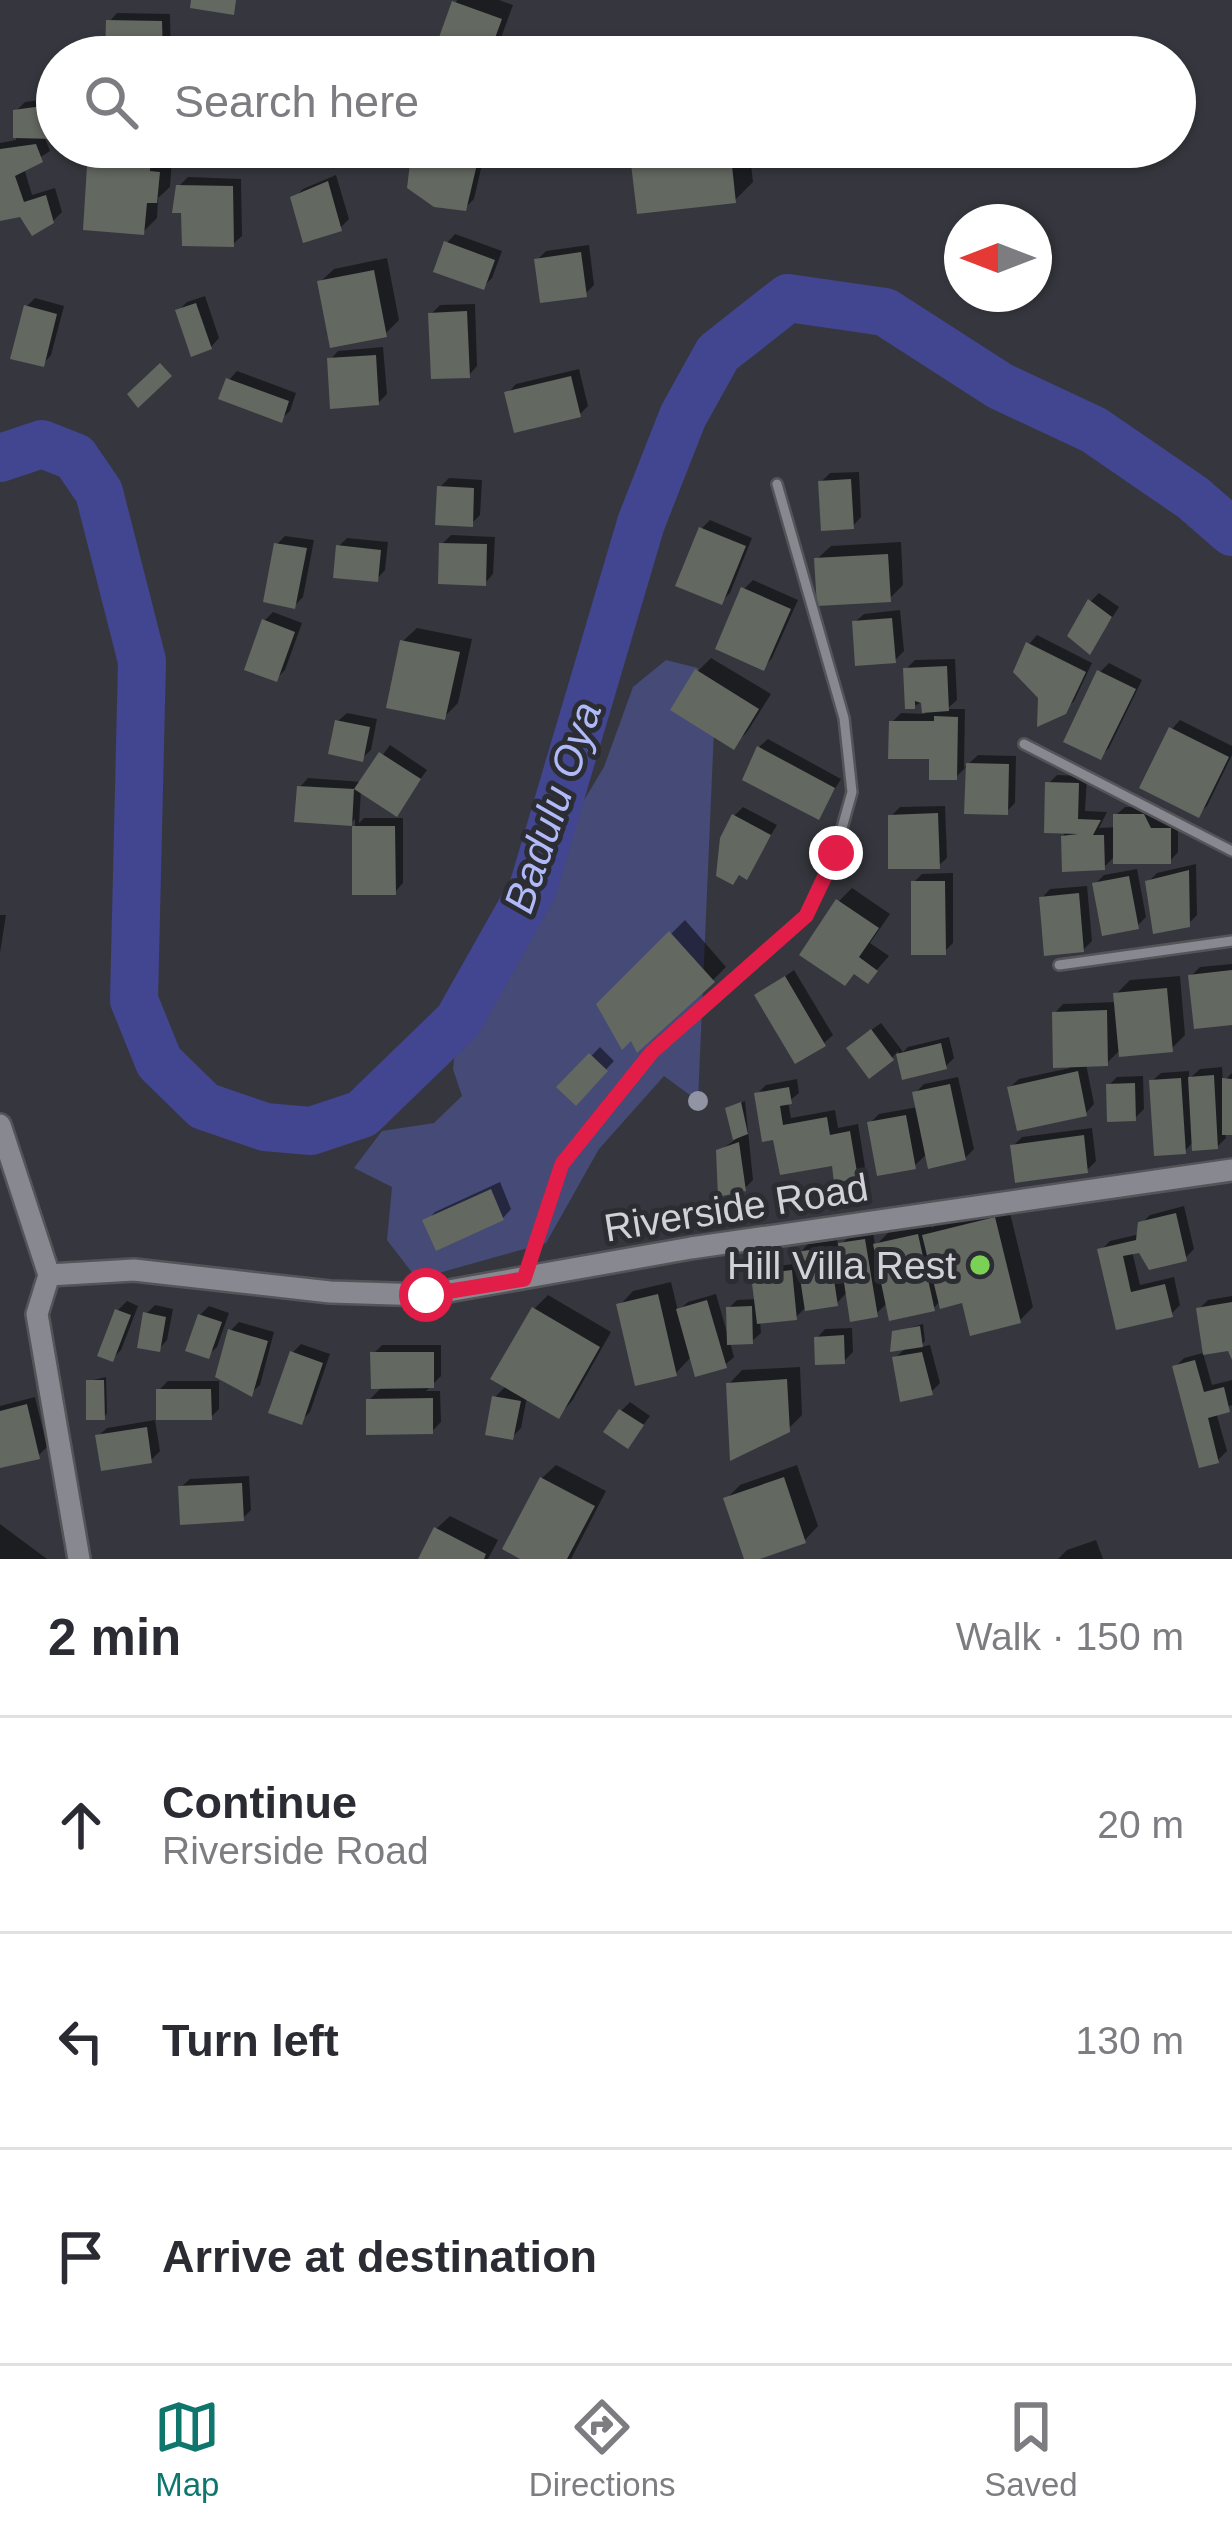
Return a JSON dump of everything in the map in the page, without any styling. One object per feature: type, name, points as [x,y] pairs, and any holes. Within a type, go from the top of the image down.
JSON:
[{"type":"street","points":[[0,1125],[50,1275],[37,1314],[79,1559]]},
{"type":"street","name":"Riverside Road","points":[[50,1275],[134,1270],[330,1292],[426,1295],[691,1248],[1232,1170]]},
{"type":"lane","points":[[524,1279],[562,1164],[652,1052],[806,916],[836,853],[852,791],[844,718],[777,484]]},
{"type":"lane","points":[[1024,744],[1232,851]]},
{"type":"lane","points":[[1059,965],[1232,940]]},
{"type":"shaded area","points":[[666,660],[698,668],[698,724],[714,730],[698,1101],[664,1076],[599,1149],[546,1243],[417,1279],[387,1240],[392,1187],[354,1168],[382,1131],[434,1123],[462,1096],[453,1069],[458,1021],[484,1019],[493,987],[553,899],[575,815],[604,767],[633,687]]},
{"type":"building","points":[[191,0],[236,0],[234,15],[190,8]]},
{"type":"building","points":[[452,1],[502,19],[496,36],[440,36]]},
{"type":"building","points":[[106,20],[162,21],[162,36],[106,36]]},
{"type":"building","points":[[36,107],[36,139],[13,138],[13,110]]},
{"type":"building","points":[[36,144],[36,166],[15,176],[24,202],[46,195],[54,223],[32,236],[20,217],[0,221],[0,149]]},
{"type":"building","points":[[87,168],[160,172],[157,203],[147,203],[144,235],[83,230]]},
{"type":"building","points":[[409,168],[476,168],[466,211],[434,207],[407,188]]},
{"type":"building","points":[[632,168],[732,168],[736,203],[637,214]]},
{"type":"building","points":[[328,181],[342,231],[303,243],[290,197]]},
{"type":"building","points":[[176,185],[233,186],[234,247],[182,246],[181,213],[172,213]]},
{"type":"building","points":[[444,241],[495,260],[484,290],[433,272]]},
{"type":"building","points":[[581,252],[587,297],[540,303],[534,259]]},
{"type":"building","points":[[374,270],[387,337],[330,348],[317,281]]},
{"type":"building","points":[[196,303],[212,349],[191,357],[175,310]]},
{"type":"building","points":[[24,305],[57,314],[44,367],[10,359]]},
{"type":"building","points":[[467,311],[470,378],[431,379],[428,313]]},
{"type":"building","points":[[376,355],[379,405],[330,409],[327,358]]},
{"type":"building","points":[[160,363],[172,376],[138,408],[127,394]]},
{"type":"building","points":[[571,376],[581,417],[514,433],[504,392]]},
{"type":"building","points":[[226,378],[289,401],[282,423],[218,399]]},
{"type":"building","points":[[851,479],[854,529],[821,531],[818,481]]},
{"type":"building","points":[[437,486],[474,488],[473,527],[435,525]]},
{"type":"building","points":[[699,527],[746,546],[722,605],[675,586]]},
{"type":"building","points":[[274,543],[307,548],[295,609],[263,602]]},
{"type":"building","points":[[439,543],[487,544],[486,586],[438,584]]},
{"type":"building","points":[[336,545],[381,550],[378,582],[333,578]]},
{"type":"building","points":[[888,554],[891,602],[817,606],[814,558]]},
{"type":"building","points":[[741,587],[791,609],[764,671],[715,649]]},
{"type":"building","points":[[1088,599],[1112,617],[1090,655],[1067,636]]},
{"type":"building","points":[[892,618],[896,663],[855,666],[852,621]]},
{"type":"building","points":[[262,619],[295,632],[277,682],[244,670]]},
{"type":"building","points":[[400,640],[460,652],[445,720],[386,708]]},
{"type":"building","points":[[1026,642],[1086,672],[1066,714],[1037,727],[1038,698],[1013,672]]},
{"type":"building","points":[[947,666],[949,711],[922,713],[921,703],[915,701],[915,709],[905,709],[903,668]]},
{"type":"building","points":[[695,669],[759,709],[734,750],[670,710]]},
{"type":"building","points":[[1097,670],[1136,689],[1101,760],[1063,742]]},
{"type":"building","points":[[934,716],[958,717],[957,780],[929,780],[929,759],[888,759],[889,721],[934,721]]},
{"type":"building","points":[[335,720],[370,727],[363,762],[328,754]]},
{"type":"building","points":[[1169,727],[1229,757],[1199,818],[1139,788]]},
{"type":"building","points":[[757,746],[835,788],[819,820],[742,780]]},
{"type":"building","points":[[379,752],[421,779],[397,817],[354,789]]},
{"type":"building","points":[[966,763],[1009,764],[1008,815],[964,814]]},
{"type":"building","points":[[1045,782],[1079,783],[1078,819],[1101,820],[1093,835],[1104,835],[1105,870],[1062,872],[1061,836],[1078,834],[1044,833]]},
{"type":"building","points":[[297,786],[354,789],[352,826],[294,822]]},
{"type":"building","points":[[938,813],[940,869],[888,869],[888,815]]},
{"type":"building","points":[[732,814],[771,835],[747,880],[739,875],[733,885],[716,876],[720,838]]},
{"type":"building","points":[[1113,814],[1144,814],[1151,828],[1171,828],[1171,864],[1113,864]]},
{"type":"building","points":[[352,826],[395,826],[396,895],[352,895]]},
{"type":"building","points":[[1189,870],[1190,927],[1153,934],[1145,881]]},
{"type":"building","points":[[1129,876],[1139,929],[1102,936],[1092,883]]},
{"type":"building","points":[[911,881],[945,881],[946,955],[911,955]]},
{"type":"building","points":[[1079,893],[1084,952],[1044,956],[1039,897]]},
{"type":"building","points":[[836,899],[879,928],[859,957],[878,971],[868,984],[854,974],[845,986],[799,955]]},
{"type":"building","points":[[669,931],[715,982],[637,1053],[631,1041],[622,1050],[596,1004]]},
{"type":"building","points":[[1232,970],[1232,1025],[1194,1029],[1188,975]]},
{"type":"building","points":[[785,976],[826,1046],[795,1064],[754,995]]},
{"type":"building","points":[[1167,988],[1173,1052],[1119,1057],[1113,993]]},
{"type":"building","points":[[1107,1010],[1108,1066],[1053,1068],[1052,1012]]},
{"type":"building","points":[[871,1029],[894,1060],[869,1079],[846,1048]]},
{"type":"building","points":[[941,1043],[947,1069],[902,1080],[896,1054]]},
{"type":"building","points":[[589,1053],[608,1071],[576,1106],[556,1087]]},
{"type":"building","points":[[1078,1071],[1087,1116],[1017,1131],[1007,1087]]},
{"type":"building","points":[[1214,1075],[1218,1149],[1192,1151],[1188,1077]]},
{"type":"building","points":[[1181,1078],[1186,1154],[1154,1156],[1149,1080]]},
{"type":"building","points":[[1222,1078],[1232,1079],[1232,1135],[1222,1135]]},
{"type":"building","points":[[1135,1083],[1136,1121],[1107,1122],[1106,1084]]},
{"type":"building","points":[[950,1084],[966,1160],[928,1169],[912,1092]]},
{"type":"building","points":[[789,1087],[792,1104],[780,1106],[783,1125],[827,1117],[830,1135],[850,1131],[858,1178],[834,1183],[832,1166],[780,1175],[773,1140],[762,1142],[754,1093]]},
{"type":"building","points":[[741,1102],[748,1134],[733,1140],[725,1108]]},
{"type":"building","points":[[906,1115],[916,1169],[877,1176],[867,1122]]},
{"type":"building","points":[[1084,1135],[1088,1173],[1015,1183],[1010,1145]]},
{"type":"building","points":[[739,1142],[746,1191],[718,1197],[716,1150]]},
{"type":"building","points":[[491,1189],[504,1220],[436,1251],[422,1220]]},
{"type":"building","points":[[1176,1213],[1187,1261],[1149,1270],[1139,1253],[1123,1256],[1131,1292],[1165,1284],[1173,1317],[1116,1330],[1097,1249],[1136,1240],[1138,1222]]},
{"type":"building","points":[[995,1217],[1021,1323],[970,1336],[962,1303],[940,1309],[922,1235]]},
{"type":"building","points":[[918,1234],[935,1311],[889,1321],[873,1244]]},
{"type":"building","points":[[865,1239],[878,1317],[850,1322],[838,1243]]},
{"type":"building","points":[[829,1247],[838,1306],[805,1311],[796,1252]]},
{"type":"building","points":[[792,1270],[797,1320],[757,1324],[751,1275]]},
{"type":"building","points":[[658,1294],[677,1376],[635,1386],[616,1304]]},
{"type":"building","points":[[707,1300],[727,1368],[695,1377],[676,1309]]},
{"type":"building","points":[[1232,1302],[1232,1360],[1228,1351],[1203,1355],[1196,1308]]},
{"type":"building","points":[[752,1306],[753,1344],[727,1345],[726,1307]]},
{"type":"building","points":[[532,1307],[600,1347],[559,1419],[490,1379]]},
{"type":"building","points":[[115,1309],[131,1315],[113,1362],[97,1356]]},
{"type":"building","points":[[143,1312],[166,1317],[160,1352],[137,1348]]},
{"type":"building","points":[[198,1314],[222,1322],[209,1359],[185,1351]]},
{"type":"building","points":[[920,1326],[923,1347],[890,1352],[892,1331]]},
{"type":"building","points":[[228,1329],[268,1341],[252,1397],[215,1377]]},
{"type":"building","points":[[844,1335],[845,1364],[815,1365],[814,1337]]},
{"type":"building","points":[[290,1351],[323,1363],[302,1425],[268,1413]]},
{"type":"building","points":[[370,1352],[434,1352],[434,1388],[371,1389]]},
{"type":"building","points":[[922,1352],[933,1395],[900,1402],[892,1357]]},
{"type":"building","points":[[1195,1360],[1204,1392],[1224,1387],[1230,1412],[1208,1418],[1219,1463],[1199,1468],[1172,1366]]},
{"type":"building","points":[[787,1379],[790,1432],[730,1461],[726,1383]]},
{"type":"building","points":[[86,1380],[104,1380],[105,1420],[86,1420]]},
{"type":"building","points":[[156,1389],[211,1389],[212,1420],[156,1420]]},
{"type":"building","points":[[492,1396],[521,1401],[513,1440],[485,1435]]},
{"type":"building","points":[[433,1398],[433,1434],[366,1435],[366,1399]]},
{"type":"building","points":[[27,1404],[40,1459],[0,1468],[0,1411]]},
{"type":"building","points":[[619,1409],[644,1425],[628,1449],[603,1432]]},
{"type":"building","points":[[147,1427],[152,1463],[101,1471],[95,1435]]},
{"type":"building","points":[[540,1477],[595,1506],[567,1559],[520,1559],[502,1549]]},
{"type":"building","points":[[784,1477],[806,1543],[760,1559],[744,1559],[723,1498]]},
{"type":"building","points":[[242,1483],[244,1521],[180,1525],[178,1486]]},
{"type":"building","points":[[434,1527],[486,1554],[484,1559],[418,1559]]},
{"type":"waterway","name":"Badulu Oya","points":[[0,458],[42,444],[75,457],[99,492],[142,661],[134,1000],[159,1062],[204,1106],[265,1127],[311,1131],[362,1114],[458,1021],[533,888],[641,523],[683,416],[718,353],[788,298],[885,312],[1000,386],[1094,430],[1193,498],[1232,532]]},
{"type":"place","name":"Hill Villa Rest","points":[[980,1265]]},
{"type":"route","points":[[426,1295],[524,1279],[562,1164],[652,1052],[806,916],[836,853]]}]
